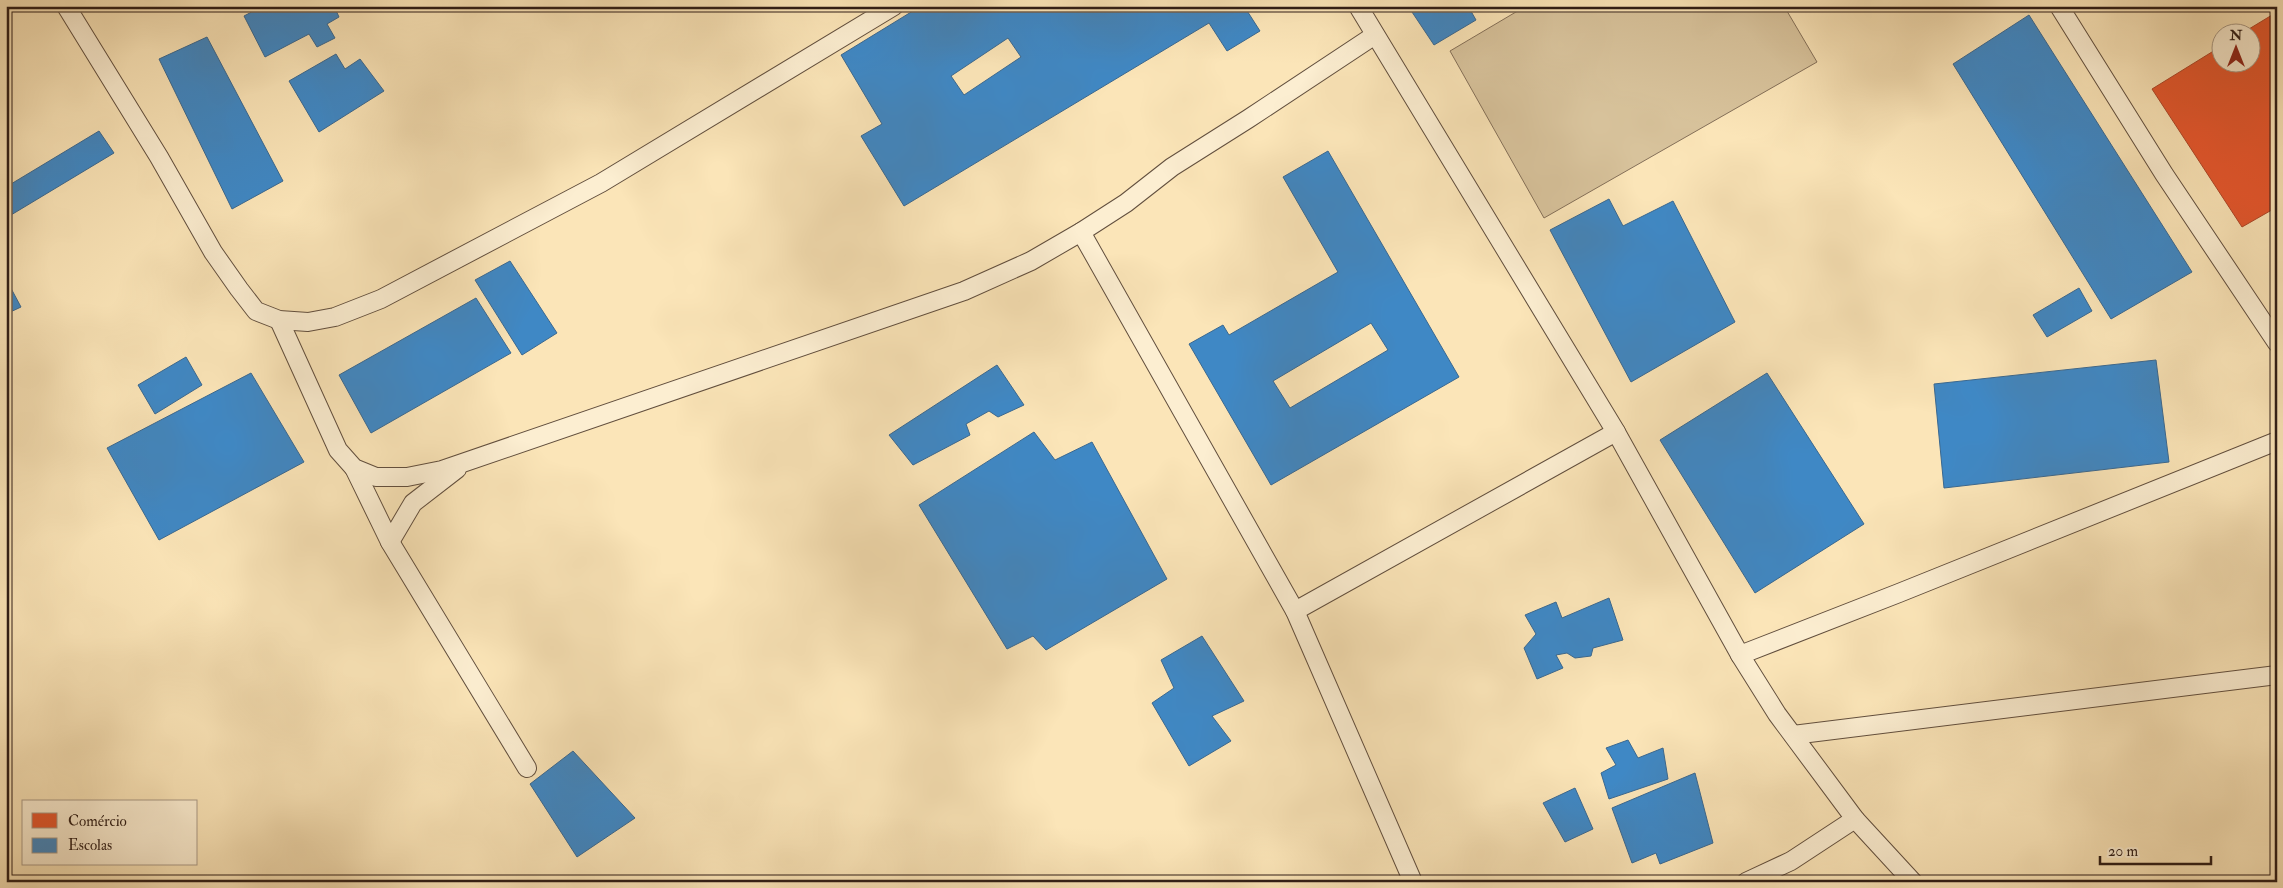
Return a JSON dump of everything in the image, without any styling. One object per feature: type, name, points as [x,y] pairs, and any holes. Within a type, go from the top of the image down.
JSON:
[{"type":"lane","points":[[66,6],[159,157],[209,244],[256,311],[279,320],[308,322],[335,317],[381,300],[601,183],[894,6]]},
{"type":"lane","points":[[1358,6],[1435,130],[1616,432],[1740,655],[1777,714],[1855,819],[1913,882]]},
{"type":"lane","points":[[2059,6],[2164,174],[2277,343]]},
{"type":"lane","points":[[354,468],[376,477],[407,477],[442,470],[964,292],[1031,261],[1081,232],[1126,203],[1172,167],[1375,34]]},
{"type":"lane","points":[[1081,232],[1295,611],[1413,882]]},
{"type":"lane","points":[[279,320],[338,450],[354,468],[390,542],[527,768]]},
{"type":"lane","points":[[1295,611],[1616,432]]},
{"type":"lane","points":[[1740,655],[2277,441]]},
{"type":"lane","points":[[390,542],[413,503],[465,462]]},
{"type":"lane","points":[[1793,735],[2277,675]]},
{"type":"lane","points":[[1746,882],[1791,861],[1855,819]]},
{"type":"shaded area","points":[[1526,6],[1784,6],[1817,62],[1544,218],[1450,51]]},
{"type":"building: Comércio","points":[[2277,12],[2277,207],[2242,227],[2152,89],[2210,53],[2210,72],[2260,72],[2260,22]]},
{"type":"building: Escolas","points":[[263,6],[334,6],[339,17],[327,24],[335,38],[317,47],[309,34],[265,57],[244,16]]},
{"type":"building: Escolas","points":[[921,6],[1244,6],[1260,31],[1227,51],[1209,23],[904,206],[861,136],[882,124],[841,55]],"holes":[[[1008,38],[1021,57],[964,95],[951,76]]]},
{"type":"building: Escolas","points":[[1408,6],[1468,6],[1476,20],[1434,45]]},
{"type":"building: Escolas","points":[[2029,15],[2192,272],[2111,319],[1953,64]]},
{"type":"building: Escolas","points":[[207,37],[283,181],[232,209],[159,59]]},
{"type":"building: Escolas","points":[[336,54],[345,69],[360,59],[384,91],[319,132],[289,81]]},
{"type":"building: Escolas","points":[[99,131],[114,153],[6,218],[6,187]]},
{"type":"building: Escolas","points":[[1328,151],[1459,377],[1271,485],[1189,344],[1223,325],[1229,335],[1338,272],[1283,177]],"holes":[[[1371,323],[1388,350],[1290,408],[1273,381]]]},
{"type":"building: Escolas","points":[[1609,199],[1623,226],[1673,201],[1735,322],[1631,382],[1550,230]]},
{"type":"building: Escolas","points":[[510,261],[557,333],[522,355],[475,280]]},
{"type":"building: Escolas","points":[[6,279],[21,307],[6,314]]},
{"type":"building: Escolas","points":[[2079,288],[2092,311],[2047,337],[2033,315]]},
{"type":"building: Escolas","points":[[476,298],[511,353],[371,433],[339,375]]},
{"type":"building: Escolas","points":[[186,357],[202,385],[155,414],[138,385]]},
{"type":"building: Escolas","points":[[2156,360],[2169,462],[1944,488],[1934,384]]},
{"type":"building: Escolas","points":[[997,365],[1024,405],[998,417],[989,411],[966,424],[970,435],[913,465],[889,435]]},
{"type":"building: Escolas","points":[[251,373],[304,462],[159,540],[107,448]]},
{"type":"building: Escolas","points":[[1767,373],[1864,524],[1755,593],[1660,440]]},
{"type":"building: Escolas","points":[[1034,432],[1055,460],[1092,442],[1167,579],[1046,650],[1033,636],[1007,649],[919,505]]},
{"type":"building: Escolas","points":[[1609,598],[1623,640],[1593,648],[1591,656],[1575,658],[1567,653],[1556,655],[1563,668],[1537,679],[1524,648],[1536,634],[1525,615],[1556,602],[1562,618]]},
{"type":"building: Escolas","points":[[1202,636],[1244,701],[1212,716],[1231,741],[1189,766],[1152,703],[1174,688],[1161,660]]},
{"type":"building: Escolas","points":[[1628,740],[1638,758],[1663,748],[1668,779],[1609,799],[1601,773],[1616,765],[1606,748]]},
{"type":"building: Escolas","points":[[573,751],[635,818],[577,857],[530,784]]},
{"type":"building: Escolas","points":[[1695,773],[1713,843],[1660,864],[1656,853],[1632,863],[1612,808]]},
{"type":"building: Escolas","points":[[1575,788],[1593,829],[1565,842],[1543,803]]}]
